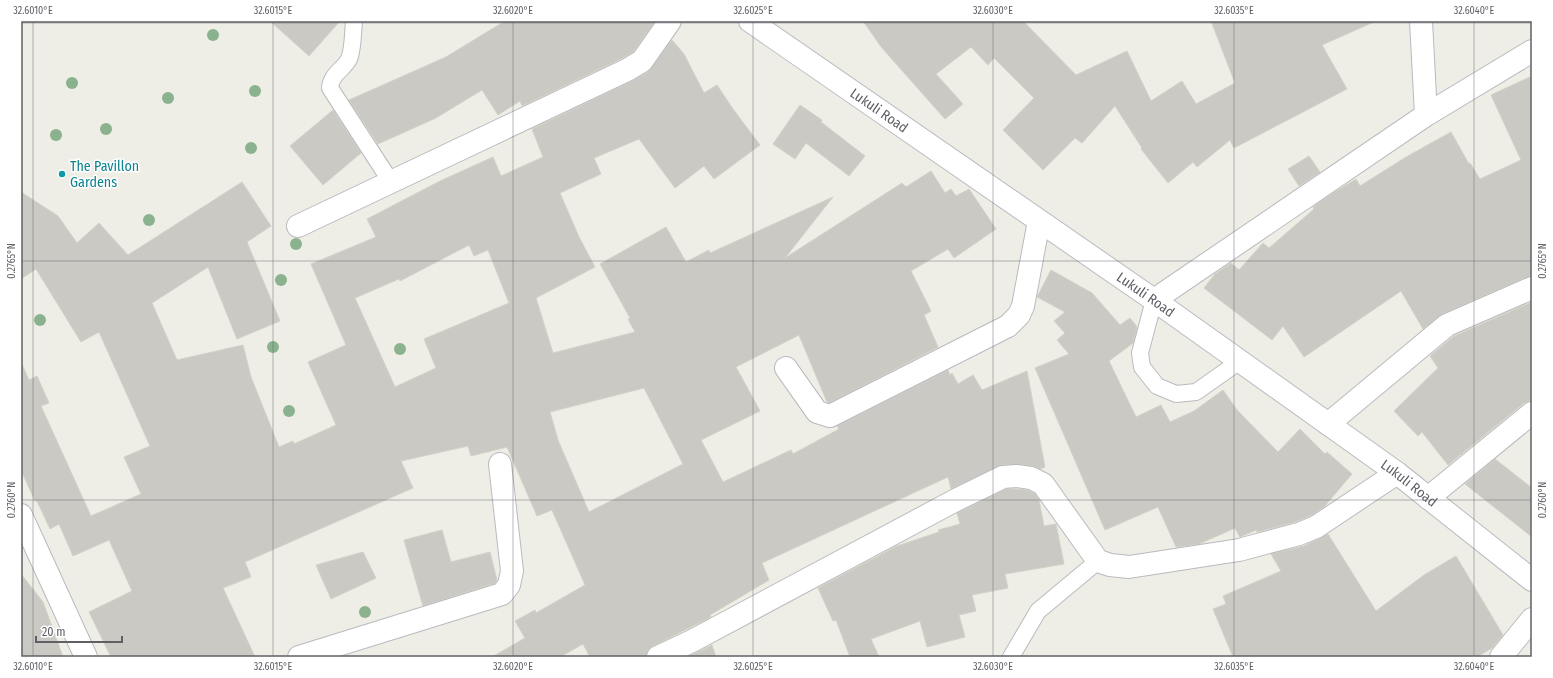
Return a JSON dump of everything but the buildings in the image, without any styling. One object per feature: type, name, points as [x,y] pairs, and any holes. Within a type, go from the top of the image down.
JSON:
[{"type":"street","points":[[298,226],[627,70],[642,61],[670,21]]},
{"type":"street","name":"Lukuli Road","points":[[750,21],[1154,300],[1397,473],[1532,580]]},
{"type":"street","points":[[1421,21],[1426,115]]},
{"type":"street","points":[[1154,300],[1426,115],[1532,51]]},
{"type":"street","points":[[786,368],[817,412],[830,416],[1008,326],[1019,315],[1023,306],[1039,221]]},
{"type":"street","points":[[1328,424],[1447,325],[1532,288]]},
{"type":"street","points":[[1428,498],[1532,413]]},
{"type":"street","points":[[299,657],[502,594],[509,585],[512,571],[500,464]]},
{"type":"street","points":[[658,657],[692,641],[954,501],[1003,477],[1016,476],[1031,478],[1043,484],[1098,561],[1110,565],[1129,567],[1240,550],[1299,534],[1316,527],[1397,473]]},
{"type":"street","points":[[21,515],[29,553],[86,657]]},
{"type":"street","points":[[1500,657],[1532,620]]},
{"type":"lane","points":[[354,21],[353,40],[349,59],[330,81],[330,88],[391,182]]},
{"type":"lane","points":[[1154,300],[1140,353],[1142,367],[1157,386],[1176,394],[1196,392],[1240,361]]},
{"type":"lane","points":[[1011,657],[1038,611],[1098,561]]},
{"type":"place","name":"The Pavillon Gardens","points":[[62,174]]}]
